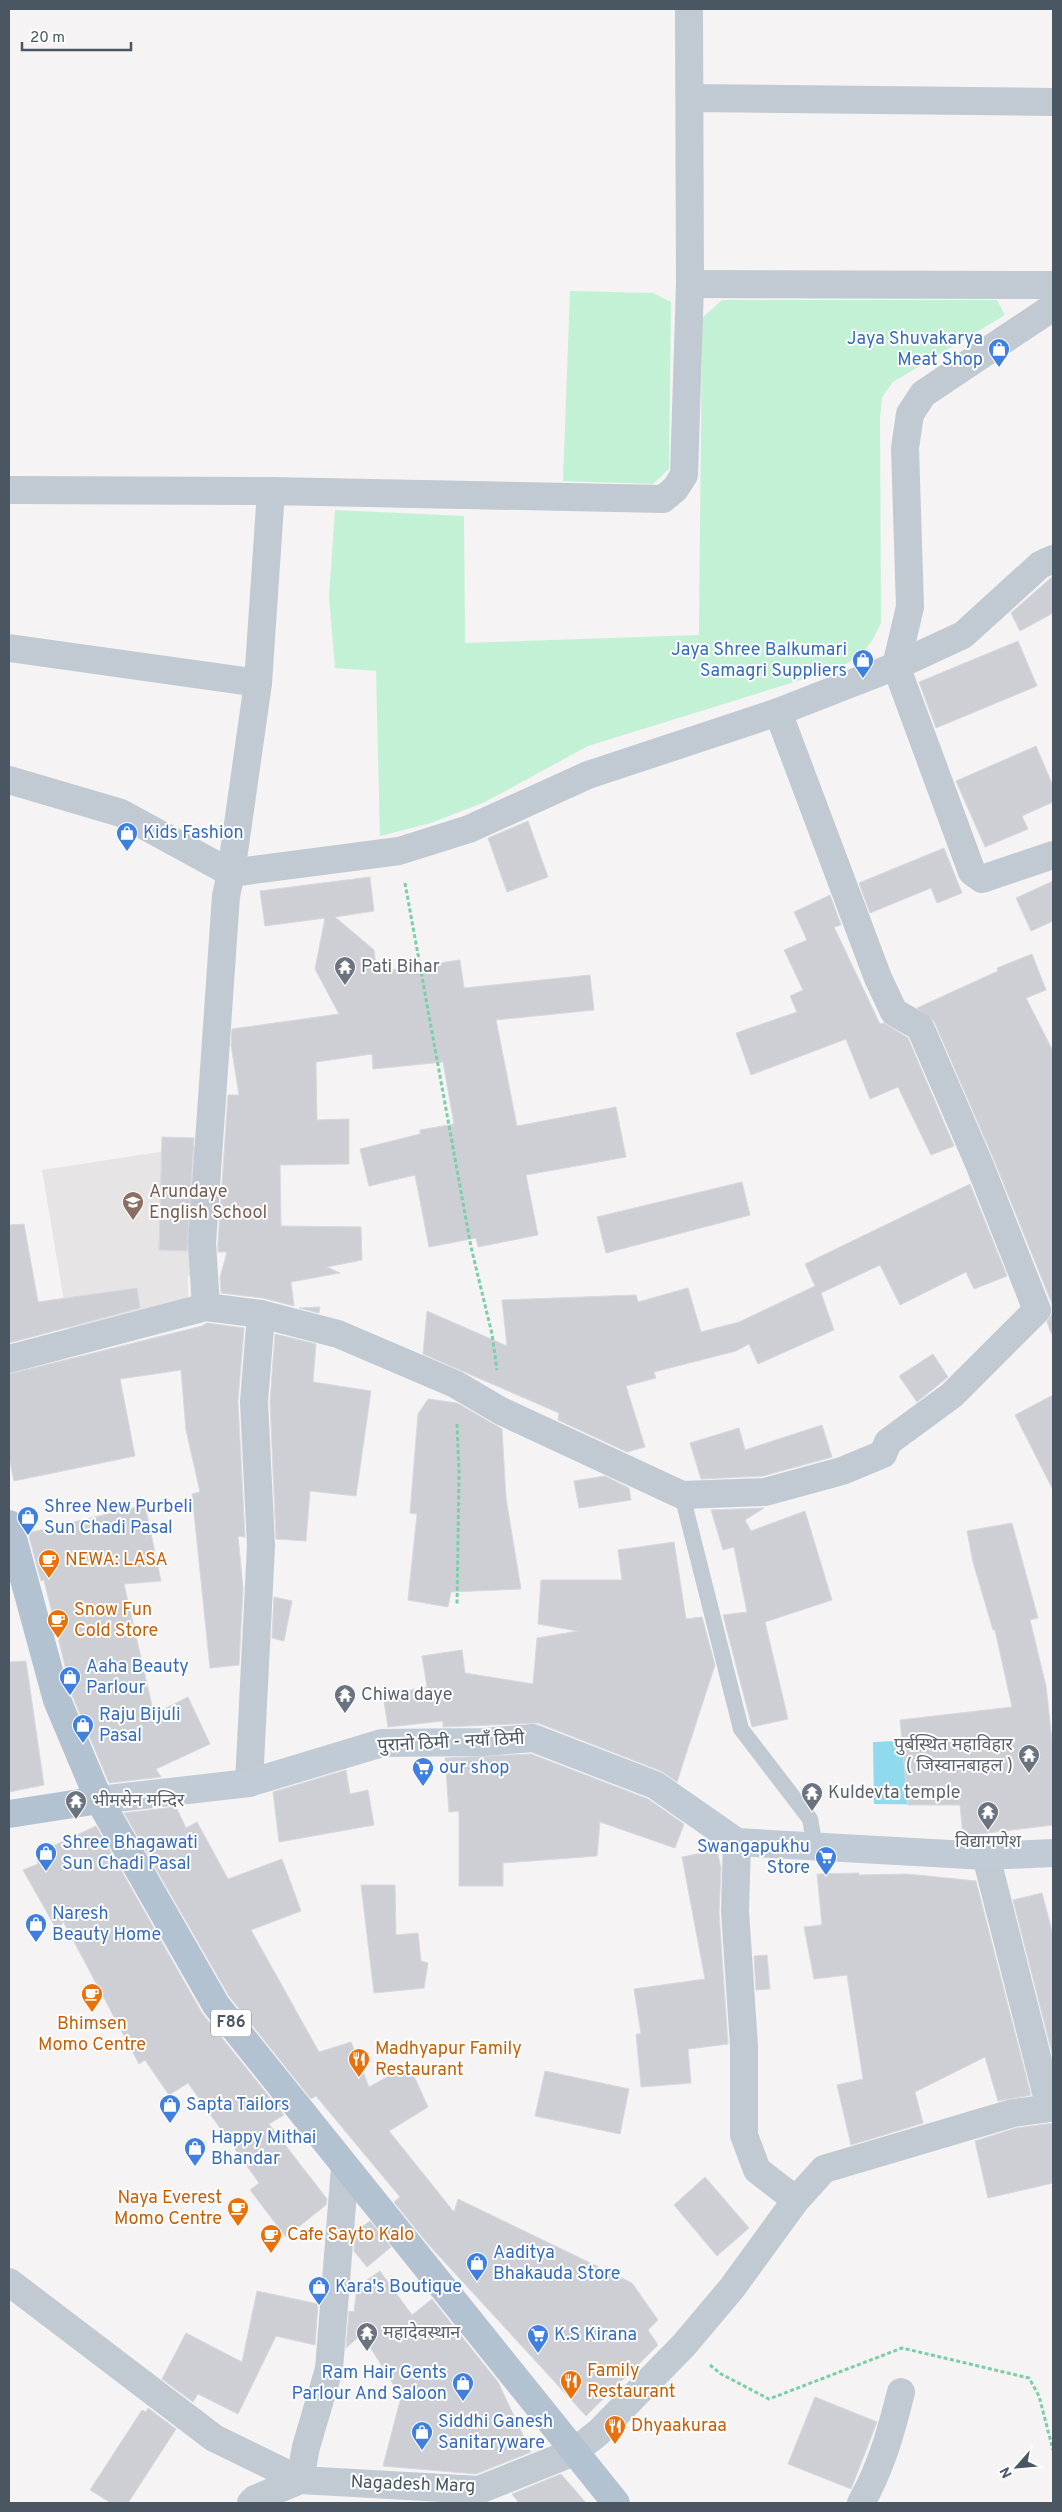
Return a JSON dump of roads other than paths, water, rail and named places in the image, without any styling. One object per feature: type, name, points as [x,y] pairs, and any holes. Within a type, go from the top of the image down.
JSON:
[{"type":"main road","name":"F86","points":[[9,1524],[57,1700],[99,1800],[216,2004],[345,2168],[616,2503]]},
{"type":"main road","name":"पुरानो ठिमी - नयाँ ठिमी","points":[[99,1800],[249,1783],[382,1742],[484,1742],[533,1738],[655,1785],[737,1842]]},
{"type":"main road","points":[[9,1814],[99,1800]]},
{"type":"main road","points":[[737,1842],[986,1856],[1053,1853]]},
{"type":"street","points":[[9,490],[272,491],[663,499],[676,489],[684,475],[690,284],[689,9]]},
{"type":"street","points":[[690,98],[1053,102]]},
{"type":"street","points":[[690,284],[1053,285]]},
{"type":"street","points":[[1053,307],[924,394],[910,414],[905,448],[910,606],[896,666],[972,872],[982,878],[1053,855]]},
{"type":"street","points":[[206,1307],[202,1243],[209,1114],[226,896],[231,873],[258,683],[272,491]]},
{"type":"street","points":[[9,780],[121,813],[231,873],[399,852],[469,829],[588,775],[778,712],[896,666],[963,635],[1040,564],[1053,559]]},
{"type":"street","points":[[9,648],[258,683]]},
{"type":"street","points":[[9,1359],[206,1307],[261,1314],[338,1334],[455,1384],[501,1411],[682,1496],[764,1492],[842,1471],[883,1454],[888,1442],[952,1395],[1037,1310],[980,1166],[920,1027],[894,1012],[878,978],[778,712]]},
{"type":"street","points":[[249,1783],[261,1546],[254,1402],[261,1314]]},
{"type":"street","points":[[737,1842],[735,1911],[744,2046],[744,2135],[757,2170],[796,2200]]},
{"type":"street","name":"Nagadesh Marg","points":[[250,2503],[254,2499],[300,2480],[479,2490],[574,2452],[599,2432],[684,2345],[732,2288],[796,2200],[824,2169],[1013,2113],[1050,2108],[986,1856]]},
{"type":"street","points":[[9,2282],[214,2438],[300,2480],[306,2447],[329,2369],[345,2168]]},
{"type":"street","points":[[861,2503],[875,2478],[888,2445],[901,2392]]},
{"type":"lane","points":[[682,1496],[741,1729],[810,1819],[815,1846]]},
{"type":"water","points":[[936,1739],[949,1805],[874,1804],[873,1742]]},
{"type":"place","name":"Jaya Shuvakarya Meat Shop","points":[[999,368]]},
{"type":"place","name":"Jaya Shree Balkumari Samagri Suppliers","points":[[863,679]]},
{"type":"place","name":"Kids Fashion","points":[[127,852]]},
{"type":"place","name":"Pati Bihar","points":[[345,986]]},
{"type":"place","name":"Arundaye English School","points":[[133,1221]]},
{"type":"place","name":"Shree New Purbeli Sun Chadi Pasal","points":[[28,1536]]},
{"type":"place","name":"NEWA: LASA","points":[[49,1579]]},
{"type":"place","name":"Snow Fun Cold Store","points":[[58,1639]]},
{"type":"place","name":"Aaha Beauty Parlour","points":[[70,1696]]},
{"type":"place","name":"Chiwa daye","points":[[345,1714]]},
{"type":"place","name":"Raju Bijuli Pasal","points":[[83,1744]]},
{"type":"place","name":"पुर्बस्थित महाविहार ( जिस्वानबाहल )","points":[[1029,1774]]},
{"type":"place","name":"our shop","points":[[423,1787]]},
{"type":"place","name":"Kuldevta temple","points":[[812,1812]]},
{"type":"place","name":"भीमसेन मन्दिर","points":[[76,1820]]},
{"type":"place","name":"विद्यागणेश","points":[[988,1831]]},
{"type":"place","name":"Shree Bhagawati Sun Chadi Pasal","points":[[46,1872]]},
{"type":"place","name":"Swangapukhu Store","points":[[826,1876]]},
{"type":"place","name":"Naresh Beauty Home","points":[[36,1943]]},
{"type":"place","name":"Bhimsen Momo Centre","points":[[92,2013]]},
{"type":"place","name":"Madhyapur Family Restaurant","points":[[359,2078]]},
{"type":"place","name":"Sapta Tailors","points":[[170,2124]]},
{"type":"place","name":"Happy Mithai Bhandar","points":[[195,2167]]},
{"type":"place","name":"Naya Everest Momo Centre","points":[[238,2227]]},
{"type":"place","name":"Cafe Sayto Kalo","points":[[271,2254]]},
{"type":"place","name":"Aaditya Bhakauda Store","points":[[477,2282]]},
{"type":"place","name":"Kara's Boutique","points":[[319,2306]]},
{"type":"place","name":"महादेवस्थान","points":[[367,2352]]},
{"type":"place","name":"K.S Kirana","points":[[538,2354]]},
{"type":"place","name":"Family Restaurant","points":[[571,2400]]},
{"type":"place","name":"Ram Hair Gents Parlour And Saloon","points":[[463,2402]]},
{"type":"place","name":"Dhyaakuraa","points":[[615,2445]]},
{"type":"place","name":"Siddhi Ganesh Sanitaryware","points":[[422,2451]]}]
